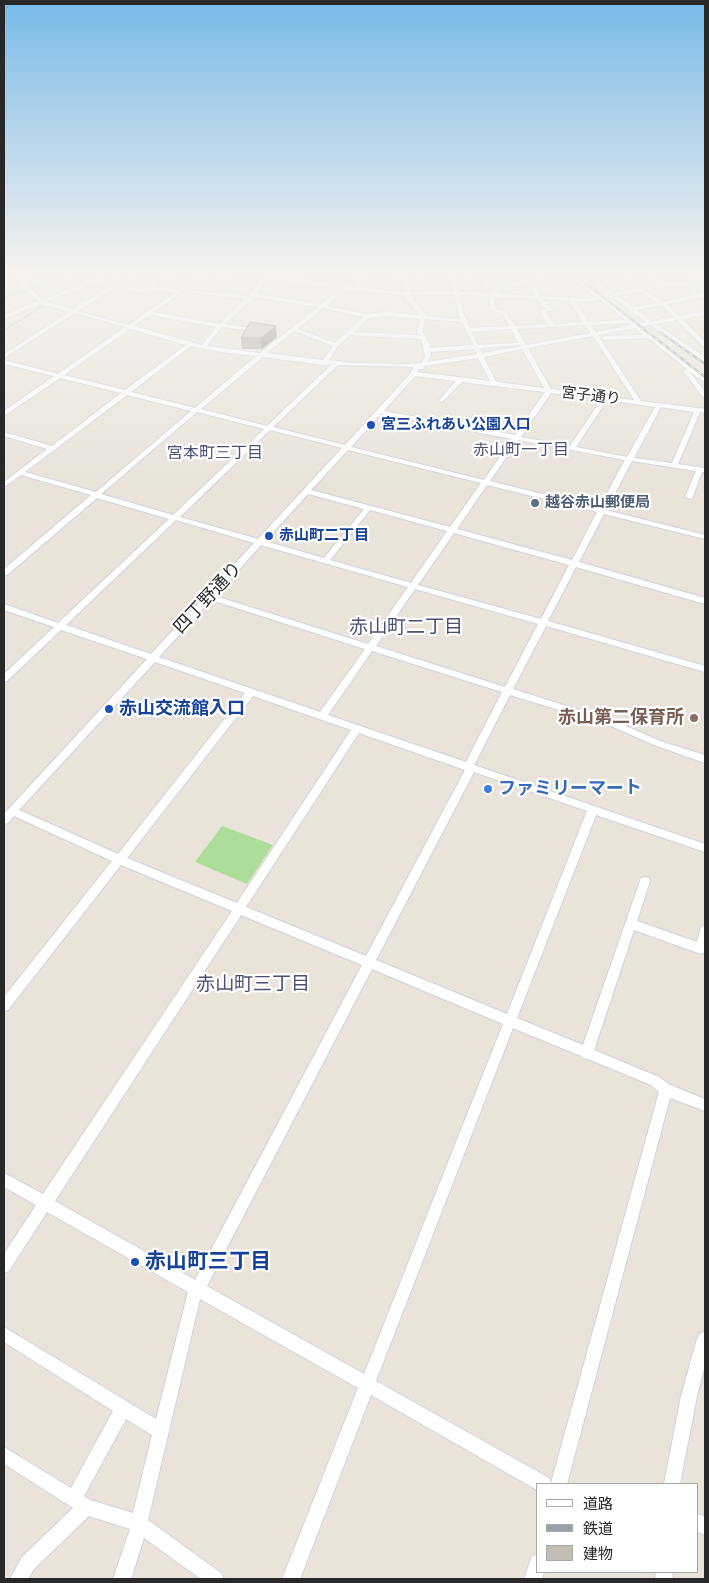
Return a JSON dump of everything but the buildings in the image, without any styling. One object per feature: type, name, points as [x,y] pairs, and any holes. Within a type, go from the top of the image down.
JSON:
[{"type":"street","points":[[4,356],[21,345]]},
{"type":"street","points":[[4,414],[104,345]]},
{"type":"street","points":[[4,485],[189,345]]},
{"type":"street","points":[[194,345],[324,363],[378,366],[423,365],[481,356],[533,345]]},
{"type":"street","points":[[4,573],[273,345]]},
{"type":"street","points":[[324,363],[336,345]]},
{"type":"street","points":[[426,345],[428,350],[476,346],[524,346]]},
{"type":"street","points":[[600,345],[639,402]]},
{"type":"street","points":[[662,345],[705,380]]},
{"type":"street","points":[[683,345],[705,360]]},
{"type":"street","points":[[476,346],[494,384]]},
{"type":"street","points":[[322,716],[550,391],[524,346]]},
{"type":"street","name":"四丁野通り","points":[[4,820],[414,375],[428,359],[428,350]]},
{"type":"street","points":[[676,356],[705,351]]},
{"type":"street","points":[[4,362],[705,537]]},
{"type":"street","points":[[4,679],[336,364]]},
{"type":"street","points":[[692,370],[686,371],[705,396]]},
{"type":"street","name":"宮子通り","points":[[414,375],[702,410]]},
{"type":"street","points":[[442,400],[460,380]]},
{"type":"street","points":[[572,448],[605,398]]},
{"type":"street","points":[[122,1579],[135,1541],[193,1298],[601,511],[660,405]]},
{"type":"street","points":[[674,466],[702,410]]},
{"type":"street","points":[[379,412],[629,459],[703,469],[689,497]]},
{"type":"street","points":[[4,434],[52,448]]},
{"type":"street","points":[[20,472],[705,670]]},
{"type":"street","points":[[306,491],[705,601]]},
{"type":"street","points":[[326,560],[368,508]]},
{"type":"street","points":[[209,597],[614,724],[657,743],[705,759]]},
{"type":"street","points":[[4,607],[705,848]]},
{"type":"street","points":[[4,1006],[251,692]]},
{"type":"street","points":[[4,1266],[357,728]]},
{"type":"street","points":[[291,1579],[593,809]]},
{"type":"street","points":[[12,811],[120,859],[508,1022],[655,1081],[666,1090],[705,1105]]},
{"type":"street","points":[[586,1054],[645,881]]},
{"type":"street","points":[[630,924],[700,950],[705,930]]},
{"type":"street","points":[[559,1483],[666,1090]]},
{"type":"street","points":[[4,1180],[366,1386],[541,1483]]},
{"type":"street","points":[[4,1334],[162,1432]]},
{"type":"street","points":[[672,1483],[687,1404],[704,1350]]},
{"type":"street","points":[[19,1579],[28,1563],[80,1503],[123,1408]]},
{"type":"street","points":[[4,1455],[80,1503],[138,1523],[215,1579]]},
{"type":"green space","points":[[222,826],[273,845],[247,884],[195,862]]},
{"type":"railway","points":[[664,345],[705,377]]},
{"type":"railway","points":[[678,345],[705,364]]},
{"type":"place","name":"宮三ふれあい公園入口","points":[[371,425]]},
{"type":"place","name":"越谷赤山郵便局","points":[[535,503]]},
{"type":"place","name":"赤山町二丁目","points":[[269,536]]},
{"type":"place","name":"赤山交流館入口","points":[[109,709]]},
{"type":"place","name":"赤山第二保育所","points":[[694,718]]},
{"type":"place","name":"ファミリーマート","points":[[488,789]]},
{"type":"place","name":"赤山町三丁目","points":[[135,1262]]},
{"type":"district","name":"赤山町一丁目","points":[[521,450]]},
{"type":"district","name":"宮本町三丁目","points":[[215,453]]},
{"type":"district","name":"赤山町二丁目","points":[[406,628]]},
{"type":"district","name":"赤山町三丁目","points":[[253,985]]}]
